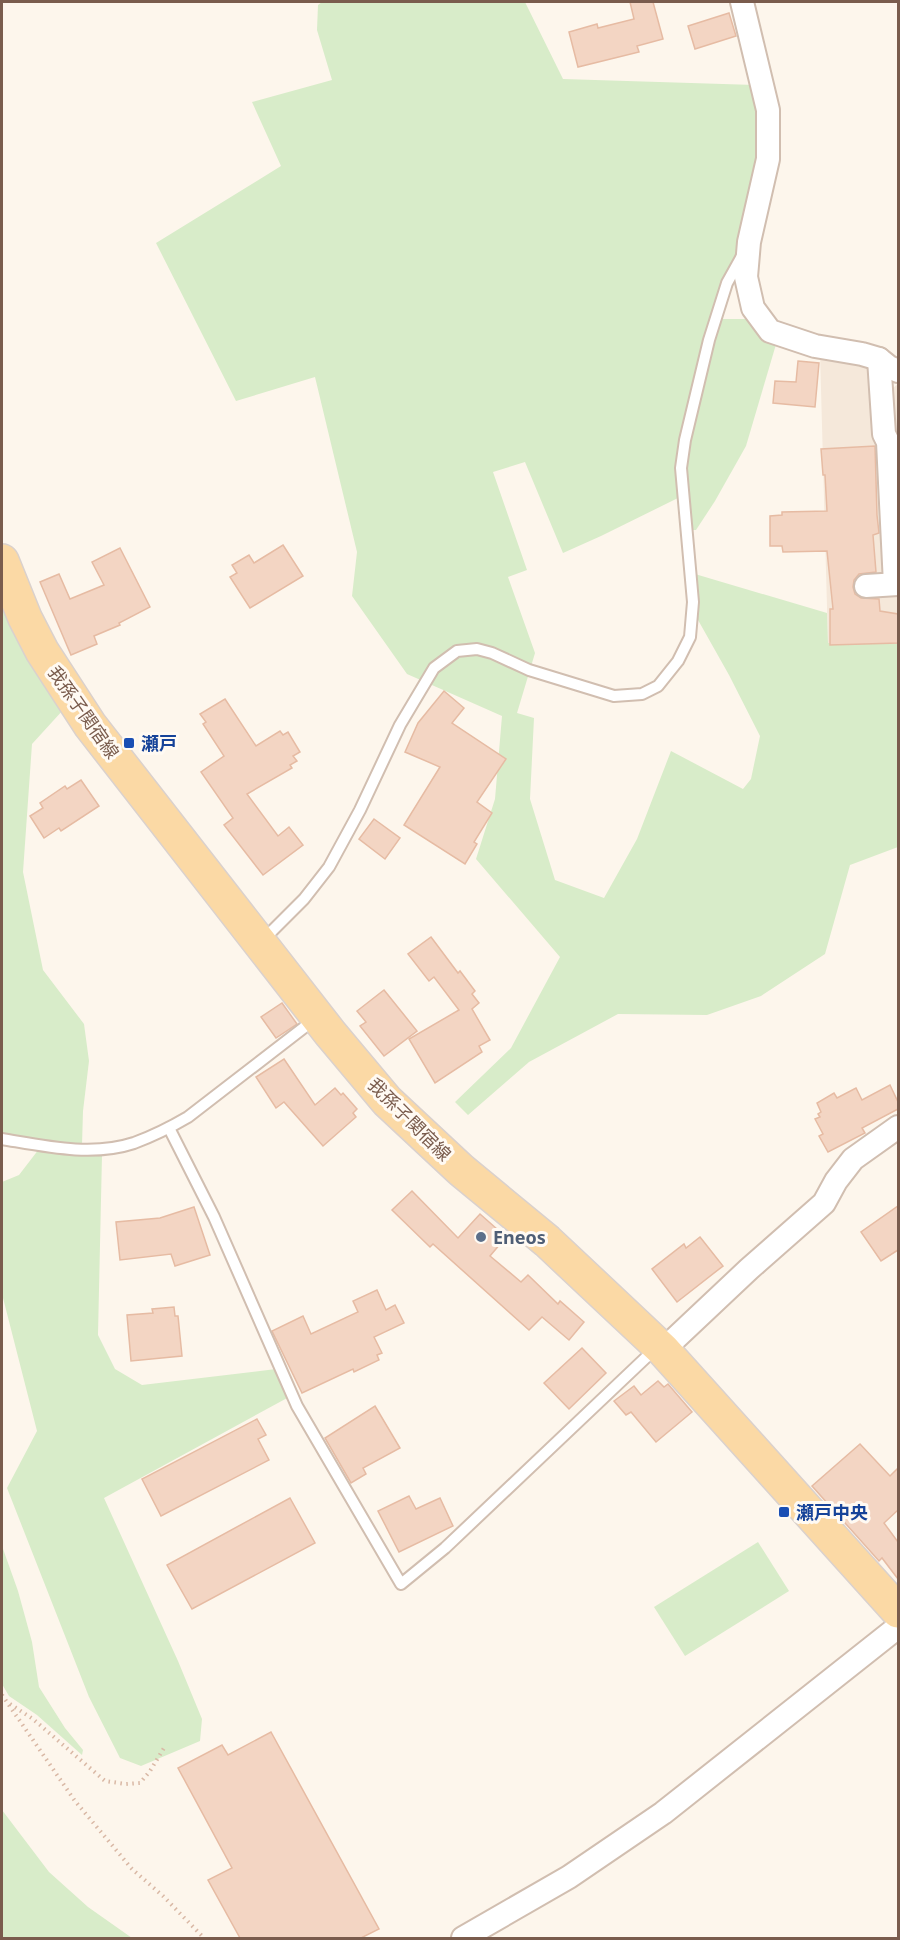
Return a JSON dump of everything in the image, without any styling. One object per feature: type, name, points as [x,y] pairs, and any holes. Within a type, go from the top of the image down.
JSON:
[{"type":"main road","name":"我孫子関宿線","points":[[2,561],[25,618],[42,651],[90,725],[318,1017],[387,1101],[461,1170],[547,1240],[661,1348],[898,1611]]},
{"type":"street","points":[[742,2],[768,110],[768,159],[749,242],[746,277],[753,308],[770,331],[815,346],[879,359],[898,371]]},
{"type":"street","points":[[866,586],[897,584],[888,442],[884,434],[879,359]]},
{"type":"street","points":[[661,1348],[824,1203],[836,1180],[853,1159],[898,1127]]},
{"type":"street","points":[[463,1938],[569,1877],[663,1813],[898,1627]]},
{"type":"lane","points":[[261,942],[304,899],[328,867],[360,810],[400,725],[434,668],[457,651],[477,649],[492,653],[530,670],[614,696],[642,694],[658,686],[678,661],[690,637],[693,602],[681,468],[685,440],[709,340],[727,283],[749,242]]},
{"type":"lane","points":[[2,1138],[50,1147],[96,1150],[133,1143],[189,1117],[318,1017]]},
{"type":"lane","points":[[169,1128],[214,1217],[297,1406],[401,1584],[445,1548],[661,1348]]},
{"type":"path","points":[[2,1696],[75,1801],[132,1869],[163,1896],[204,1938]]},
{"type":"path","points":[[6,1701],[33,1719],[105,1781],[140,1783],[164,1748]]},
{"type":"shaded area","points":[[820,353],[863,362],[870,372],[878,446],[883,570],[877,577],[898,593],[898,644],[828,643]]},
{"type":"shaded area","points":[[898,384],[898,440],[895,436],[893,388]]},
{"type":"green space","points":[[322,2],[525,2],[563,79],[755,85],[759,119],[759,158],[741,245],[730,269],[678,453],[678,498],[563,553],[525,462],[493,472],[527,570],[508,577],[535,653],[517,713],[534,718],[530,799],[555,880],[604,898],[637,839],[671,751],[743,789],[751,779],[760,736],[698,620],[695,574],[827,613],[828,643],[898,644],[898,847],[850,865],[825,954],[761,996],[707,1015],[618,1014],[529,1062],[468,1115],[455,1102],[511,1048],[560,957],[476,859],[495,799],[502,716],[407,674],[352,596],[357,552],[315,377],[236,401],[156,243],[281,166],[252,102],[332,80],[317,30],[318,5]]},
{"type":"green space","points":[[720,319],[751,319],[777,341],[746,446],[715,501],[696,530],[691,530],[686,464],[688,444]]},
{"type":"green space","points":[[2,597],[63,710],[32,744],[23,872],[43,970],[84,1024],[89,1061],[83,1111],[82,1145],[58,1144],[2,1134]]},
{"type":"green space","points":[[39,1149],[102,1155],[98,1335],[115,1369],[142,1385],[276,1369],[289,1397],[104,1498],[202,1719],[200,1741],[141,1766],[120,1758],[89,1697],[7,1488],[37,1431],[2,1294],[2,1182],[19,1175]]},
{"type":"green space","points":[[758,1542],[789,1591],[685,1656],[654,1607]]},
{"type":"green space","points":[[2,1546],[18,1591],[32,1642],[39,1687],[65,1728],[83,1750],[82,1755],[37,1715],[9,1696],[2,1684]]},
{"type":"green space","points":[[2,1810],[49,1872],[88,1907],[132,1938],[2,1938]]},
{"type":"building","points":[[630,2],[653,2],[663,39],[637,46],[639,52],[578,67],[569,32],[597,24],[598,28],[634,19]]},
{"type":"building","points":[[729,13],[736,36],[695,49],[688,26]]},
{"type":"building","points":[[798,361],[819,363],[815,407],[773,403],[775,381],[796,382]]},
{"type":"building","points":[[875,446],[879,533],[873,535],[876,572],[859,574],[854,580],[853,587],[855,594],[861,598],[879,599],[880,611],[898,614],[898,643],[830,645],[830,609],[833,609],[827,551],[783,552],[782,546],[770,546],[770,516],[782,515],[782,512],[827,511],[821,449]]},
{"type":"building","points":[[283,545],[303,576],[250,608],[230,577],[237,573],[232,565],[249,555],[254,563]]},
{"type":"building","points":[[120,548],[150,607],[119,623],[120,625],[94,636],[97,644],[71,655],[40,582],[59,574],[70,599],[104,585],[92,562]]},
{"type":"building","points":[[444,691],[464,708],[452,723],[506,759],[477,802],[492,813],[474,842],[477,844],[465,864],[404,825],[440,767],[405,752],[418,723]]},
{"type":"building","points":[[225,699],[256,746],[280,731],[283,735],[288,732],[300,752],[293,756],[297,761],[290,765],[292,768],[247,794],[278,836],[289,827],[303,845],[263,875],[224,825],[233,818],[201,772],[224,756],[203,724],[206,722],[200,714]]},
{"type":"building","points":[[81,780],[99,806],[61,831],[59,828],[44,838],[30,816],[43,808],[40,803],[65,786],[67,789]]},
{"type":"building","points":[[374,819],[400,838],[385,859],[359,839]]},
{"type":"building","points":[[431,937],[458,973],[460,971],[475,991],[472,994],[479,1003],[472,1009],[490,1040],[479,1046],[482,1052],[435,1083],[409,1039],[459,1010],[434,977],[429,981],[408,954]]},
{"type":"building","points":[[384,990],[417,1031],[384,1056],[360,1026],[366,1022],[357,1011]]},
{"type":"building","points":[[282,1003],[297,1024],[276,1038],[261,1017]]},
{"type":"building","points":[[284,1059],[315,1105],[335,1088],[341,1095],[343,1093],[357,1109],[353,1113],[356,1117],[323,1146],[284,1102],[276,1108],[256,1077]]},
{"type":"building","points":[[890,1085],[898,1102],[898,1109],[862,1128],[865,1133],[828,1152],[819,1136],[823,1134],[815,1119],[820,1117],[818,1114],[821,1112],[817,1103],[834,1093],[837,1098],[856,1088],[862,1100]]},
{"type":"building","points":[[412,1191],[458,1238],[480,1214],[506,1237],[490,1256],[521,1282],[528,1275],[558,1304],[560,1301],[584,1322],[569,1340],[542,1317],[529,1330],[433,1244],[430,1247],[392,1210]]},
{"type":"building","points":[[898,1206],[898,1250],[881,1261],[861,1232]]},
{"type":"building","points":[[194,1207],[210,1255],[175,1266],[171,1254],[120,1260],[116,1222],[160,1218]]},
{"type":"building","points":[[700,1237],[723,1266],[677,1302],[652,1269],[684,1244],[686,1248]]},
{"type":"building","points":[[377,1290],[386,1310],[395,1305],[404,1323],[374,1337],[382,1353],[377,1355],[379,1360],[354,1372],[353,1369],[302,1393],[272,1331],[303,1316],[311,1334],[358,1312],[353,1301]]},
{"type":"building","points":[[174,1307],[175,1316],[178,1316],[182,1356],[131,1361],[127,1315],[153,1313],[152,1309]]},
{"type":"building","points":[[582,1348],[606,1373],[569,1409],[544,1383]]},
{"type":"building","points":[[658,1381],[664,1387],[668,1384],[692,1412],[656,1442],[631,1412],[626,1415],[614,1401],[634,1386],[641,1395]]},
{"type":"building","points":[[375,1406],[400,1448],[363,1468],[366,1474],[351,1483],[325,1438]]},
{"type":"building","points":[[257,1419],[266,1435],[258,1439],[269,1460],[161,1516],[142,1479]]},
{"type":"building","points":[[860,1444],[890,1476],[898,1468],[898,1510],[884,1523],[898,1542],[898,1579],[882,1558],[879,1561],[812,1486]]},
{"type":"building","points":[[409,1496],[416,1509],[440,1498],[453,1526],[399,1552],[378,1511]]},
{"type":"building","points":[[290,1498],[315,1543],[192,1609],[167,1565]]},
{"type":"building","points":[[271,1732],[379,1929],[361,1938],[240,1938],[208,1880],[232,1868],[178,1768],[222,1745],[228,1755]]},
{"type":"place","name":"瀬戸","points":[[129,743]]},
{"type":"place","name":"Eneos","points":[[481,1237]]},
{"type":"place","name":"瀬戸中央","points":[[784,1512]]}]
